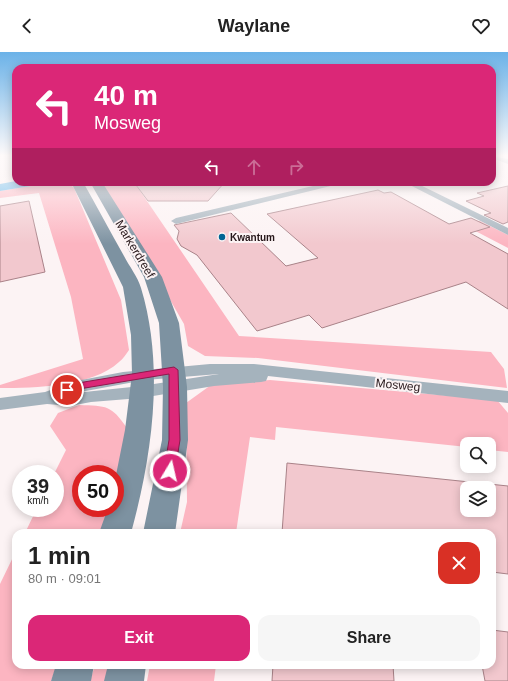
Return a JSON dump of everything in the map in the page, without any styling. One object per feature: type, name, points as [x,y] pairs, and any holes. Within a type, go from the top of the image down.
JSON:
[{"type":"main road","name":"Markerdreef","points":[[79,186],[132,287],[141,335],[142,383],[138,430],[126,497],[116,529]]},
{"type":"main road","name":"Markerdreef","points":[[98,186],[153,277],[169,323],[174,378],[175,440],[160,529]]},
{"type":"main road","points":[[71,681],[74,669]]},
{"type":"main road","points":[[124,681],[126,669]]},
{"type":"street","points":[[176,221],[228,210],[240,204],[297,193],[322,186]]},
{"type":"street","points":[[416,186],[508,232]]},
{"type":"street","name":"Mosweg","points":[[0,404],[45,398],[70,400],[142,383],[174,378],[214,380],[254,378],[287,372],[508,397]]},
{"type":"shaded area","points":[[31,186],[72,186],[74,188],[121,300],[129,350],[120,361],[108,370],[94,377],[62,384],[0,388],[0,385],[83,359],[71,297],[39,193],[0,198],[0,191]]},
{"type":"shaded area","points":[[104,186],[137,186],[239,336],[491,352],[504,369],[507,388],[258,358],[205,356],[188,346],[184,324]]},
{"type":"shaded area","points":[[469,220],[480,221],[508,235],[508,248],[462,224]]},
{"type":"shaded area","points":[[270,380],[497,400],[508,413],[508,452],[496,451],[496,437],[460,437],[460,446],[276,427],[275,440],[250,437],[237,529],[181,529],[187,502],[186,403],[211,385]]},
{"type":"shaded area","points":[[79,405],[108,408],[117,415],[127,428],[121,465],[72,465],[72,517],[111,517],[106,529],[27,529],[33,517],[64,517],[64,465],[58,465],[66,450],[50,426],[58,413]]},
{"type":"shaded area","points":[[12,559],[12,669],[56,669],[51,681],[0,681],[0,584]]},
{"type":"shaded area","points":[[94,669],[111,669],[108,681],[90,681]]},
{"type":"shaded area","points":[[149,669],[216,669],[214,681],[147,681]]},
{"type":"water","points":[[0,185],[31,186],[0,191]]},
{"type":"building","points":[[137,186],[221,186],[208,201],[148,201]]},
{"type":"building","points":[[508,186],[508,222],[503,224],[484,215],[491,213],[466,201],[484,196],[477,193]]},
{"type":"building","points":[[378,190],[384,193],[391,192],[449,224],[471,218],[490,227],[470,233],[508,254],[508,309],[466,282],[322,328],[309,315],[257,331],[197,255],[181,246],[177,239],[179,231],[174,225],[231,213],[286,266],[318,258],[267,214]]},
{"type":"building","points":[[29,201],[45,272],[0,282],[0,206]]},
{"type":"building","points":[[287,463],[460,481],[460,517],[496,517],[496,485],[508,486],[508,574],[496,572],[496,529],[282,529]]},
{"type":"building","points":[[496,630],[508,632],[508,681],[485,681],[483,669],[496,669]]},
{"type":"building","points":[[273,669],[393,669],[394,681],[272,681]]},
{"type":"place","name":"Kwantum","points":[[222,237]]},
{"type":"route","points":[[67,390],[78,386],[174,370],[175,440],[170,471]]}]
